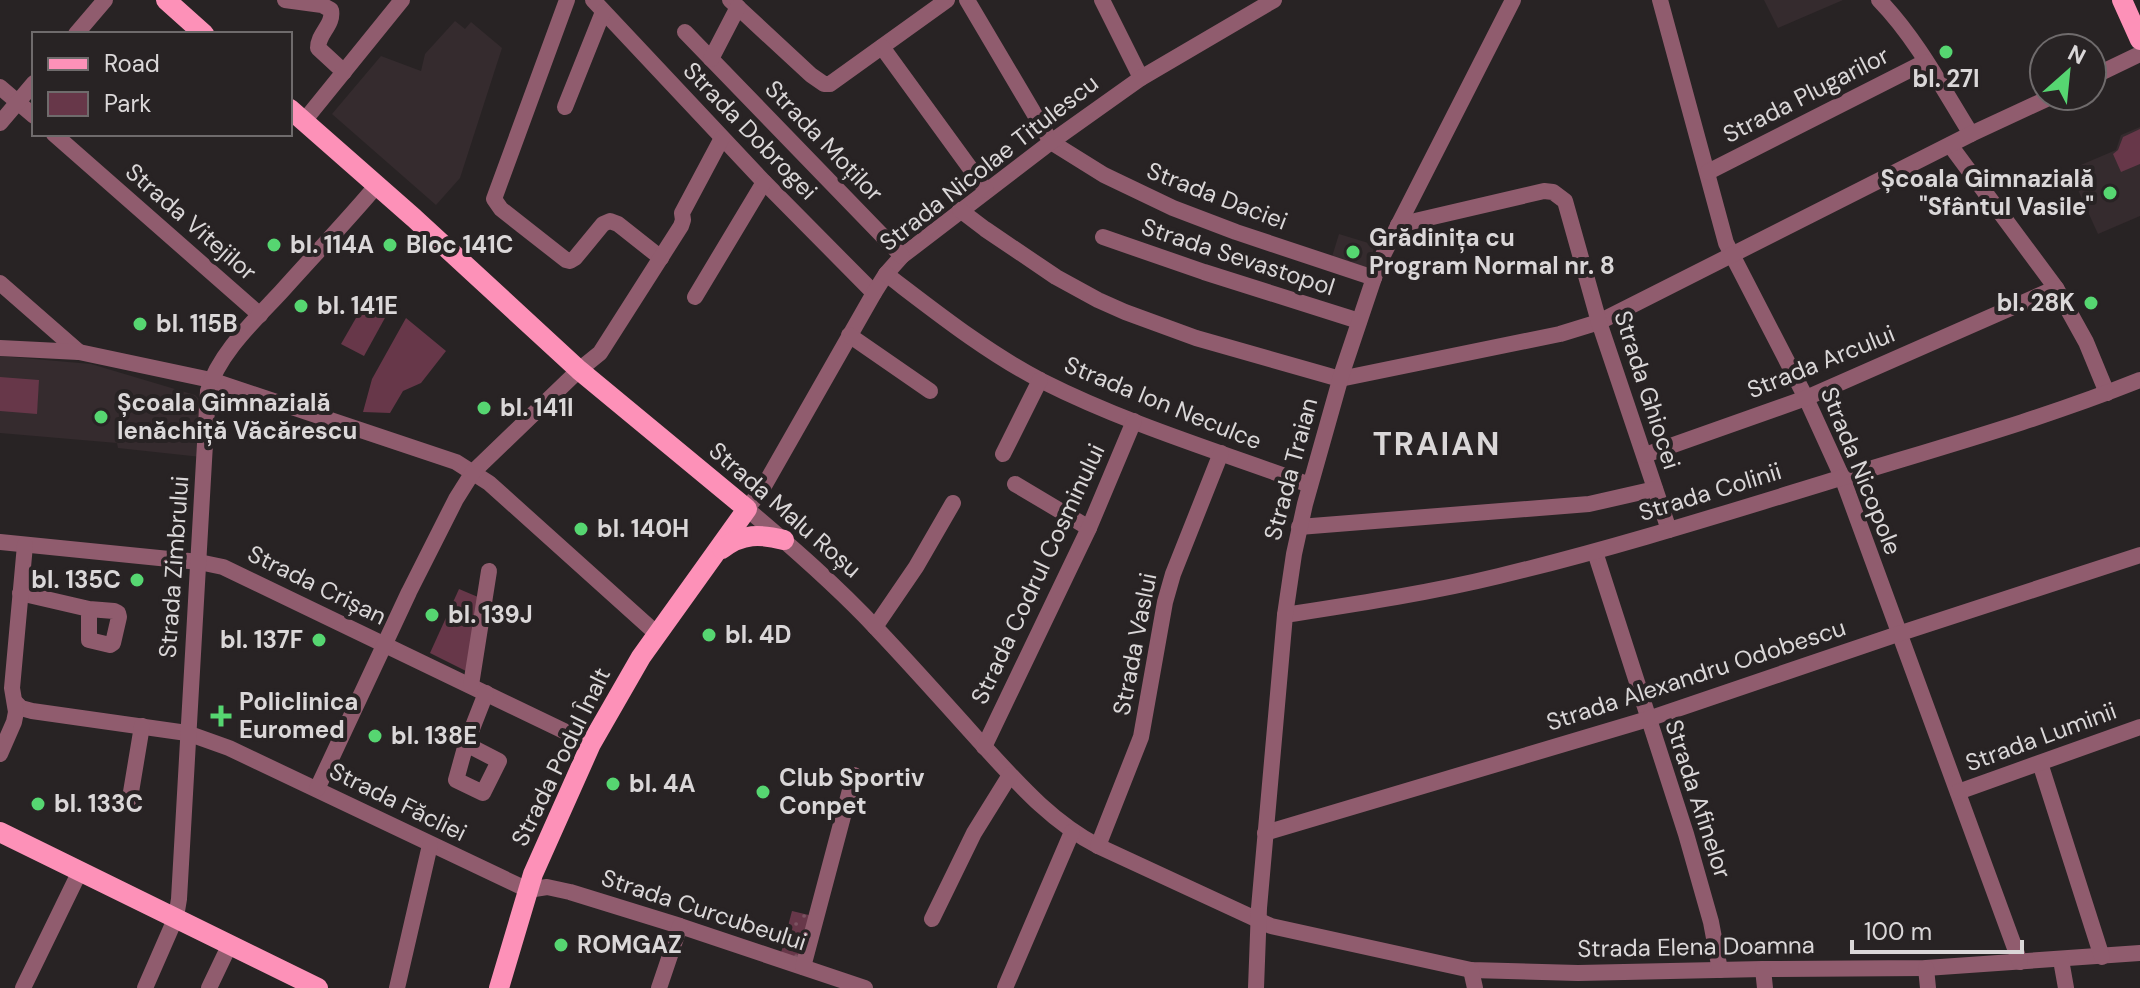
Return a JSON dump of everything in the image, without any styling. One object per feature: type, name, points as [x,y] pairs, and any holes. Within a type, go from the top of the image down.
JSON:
[{"type":"main road","points":[[166,0],[202,32]]},
{"type":"main road","points":[[2122,0],[2140,40]]},
{"type":"main road","name":"Strada Malu Roșu","points":[[297,115],[579,370],[747,509]]},
{"type":"main road","name":"Strada Podul Înalt","points":[[499,988],[528,890],[591,744],[657,634],[747,509]]},
{"type":"main road","points":[[713,556],[729,543],[752,535],[784,540]]},
{"type":"main road","points":[[0,832],[318,988]]},
{"type":"main road","name":"Strada Podul Înalt","points":[[506,965],[507,988]]},
{"type":"street","points":[[78,32],[105,0]]},
{"type":"street","points":[[285,0],[322,5],[331,10],[331,21],[320,37],[318,48],[344,72]]},
{"type":"street","points":[[297,115],[344,72],[402,0]]},
{"type":"street","points":[[567,0],[494,199],[501,209],[566,260],[575,258],[603,224],[610,221],[661,258]]},
{"type":"street","points":[[711,59],[734,4],[811,75],[824,84],[830,84],[947,0]]},
{"type":"street","points":[[967,0],[1051,142]]},
{"type":"street","points":[[1102,0],[1141,78]]},
{"type":"street","name":"Strada Nicolae Titulescu","points":[[747,509],[764,486],[874,293],[902,256],[986,190],[1141,78],[1256,4],[1274,0]]},
{"type":"street","name":"Strada Traian","points":[[1256,988],[1258,921],[1285,615],[1299,527],[1340,379],[1374,278],[1513,0]]},
{"type":"street","name":"Strada Nicopole","points":[[1660,0],[1726,243],[1806,398],[1842,477],[2020,962]]},
{"type":"street","points":[[1879,0],[1925,62],[1971,134]]},
{"type":"street","points":[[565,107],[598,6]]},
{"type":"street","name":"Strada Dobrogei","points":[[598,6],[874,293]]},
{"type":"street","name":"Strada Moților","points":[[685,32],[902,256]]},
{"type":"street","points":[[882,47],[986,190]]},
{"type":"street","points":[[2108,69],[2140,54]]},
{"type":"street","name":"Strada Plugarilor","points":[[1708,172],[1925,62]]},
{"type":"street","points":[[0,123],[32,85]]},
{"type":"street","points":[[0,87],[32,114]]},
{"type":"street","points":[[960,210],[1056,277],[1112,306],[1182,334],[1340,379],[1560,334],[1599,322],[2028,108]]},
{"type":"street","name":"Strada Vitejilor","points":[[56,136],[260,315]]},
{"type":"street","points":[[317,789],[456,499],[473,472],[600,353],[681,226],[682,213],[722,138]]},
{"type":"street","name":"Strada Daciei","points":[[1051,142],[1104,175],[1173,208],[1374,278]]},
{"type":"street","points":[[1950,145],[2056,288],[2086,342],[2107,393]]},
{"type":"street","points":[[695,297],[764,182]]},
{"type":"street","name":"Strada Zimbrului","points":[[145,988],[176,917],[179,899],[211,380],[220,363],[260,315],[377,185]]},
{"type":"street","name":"Strada Ghiocei","points":[[1398,225],[1544,191],[1553,192],[1565,201],[1599,322],[1669,530]]},
{"type":"street","name":"Strada Sevastopol","points":[[1103,237],[1359,321]]},
{"type":"street","name":"Strada Ion Neculce","points":[[886,274],[976,341],[1040,380],[1134,421],[1310,485]]},
{"type":"street","points":[[0,283],[79,352]]},
{"type":"street","name":"Strada Arcului","points":[[1645,455],[1806,398],[2056,288]]},
{"type":"street","points":[[849,335],[930,391]]},
{"type":"street","points":[[0,348],[79,352],[211,380],[456,462],[489,483],[657,634]]},
{"type":"street","points":[[1003,454],[1040,380]]},
{"type":"street","name":"Strada Colinii","points":[[1285,615],[1430,591],[1595,552],[1842,477],[2140,380]]},
{"type":"street","name":"Strada Codrul Cosminului","points":[[984,747],[1089,528],[1134,421]]},
{"type":"street","name":"Strada Vaslui","points":[[1098,846],[1141,737],[1165,602],[1173,574],[1221,453]]},
{"type":"street","points":[[1015,484],[1089,528]]},
{"type":"street","points":[[1299,527],[1589,504],[1655,489]]},
{"type":"street","points":[[875,627],[916,567],[953,503]]},
{"type":"street","name":"Strada Malu Roșu","points":[[747,509],[875,627],[1010,775],[1072,832],[1258,921]]},
{"type":"street","name":"Strada Crișan","points":[[0,542],[223,567],[591,744]]},
{"type":"street","points":[[0,754],[14,722],[16,703],[12,688],[25,545]]},
{"type":"street","name":"Strada Afinelor","points":[[1595,552],[1699,878],[1720,970]]},
{"type":"street","name":"Strada Alexandru Odobescu","points":[[1265,833],[1648,719],[2140,555]]},
{"type":"street","points":[[466,744],[478,689],[489,571]]},
{"type":"street","points":[[20,593],[89,609]]},
{"type":"street","name":"Strada Făcliei","points":[[16,703],[32,711],[187,733],[229,748],[528,890]]},
{"type":"street","points":[[129,804],[142,726]]},
{"type":"street","name":"Strada Luminii","points":[[1958,792],[2140,727]]},
{"type":"street","points":[[2040,763],[2102,957]]},
{"type":"street","points":[[803,967],[854,775]]},
{"type":"street","points":[[932,919],[974,833],[1010,775]]},
{"type":"street","points":[[1005,988],[1072,832]]},
{"type":"street","points":[[397,988],[430,845]]},
{"type":"street","points":[[23,988],[80,871]]},
{"type":"street","name":"Strada Curcubeului","points":[[528,890],[557,889],[680,926],[865,988]]},
{"type":"street","name":"Strada Elena Doamna","points":[[1258,921],[1286,930],[1471,970],[1578,973],[1926,968],[2140,953]]},
{"type":"street","points":[[659,988],[680,926]]},
{"type":"street","points":[[209,988],[230,944]]},
{"type":"street","points":[[2061,960],[2066,988]]},
{"type":"street","points":[[1926,968],[1928,988]]},
{"type":"street","points":[[1763,969],[1765,988]]},
{"type":"street","points":[[1471,970],[1475,988]]},
{"type":"shaded area","points":[[1764,0],[1843,0],[1778,28]]},
{"type":"shaded area","points":[[455,21],[465,29],[471,22],[502,48],[460,178],[436,205],[332,114],[381,56],[421,71],[425,54]]},
{"type":"shaded area","name":"Școala Gimnazială \"Sfântul Vasile\"","points":[[2140,127],[2140,216],[2098,234],[2069,170],[2116,150],[2121,135]]},
{"type":"shaded area","name":"Grădinița cu Program Normal nr. 8","points":[[1339,234],[1375,245],[1367,271],[1331,260]]},
{"type":"shaded area","name":"Școala Gimnazială Ienăchiță Văcărescu","points":[[0,356],[91,364],[195,395],[202,402],[201,457],[118,448],[117,443],[0,433]]},
{"type":"green space","points":[[2140,129],[2140,164],[2121,172],[2113,154],[2123,137]]},
{"type":"green space","points":[[364,304],[386,316],[364,356],[341,344]]},
{"type":"green space","points":[[406,318],[446,351],[421,383],[403,391],[390,413],[363,412],[372,379]]},
{"type":"green space","points":[[0,377],[39,380],[37,414],[0,411]]},
{"type":"green space","points":[[459,589],[478,597],[466,671],[430,653]]},
{"type":"green space","points":[[792,911],[813,916],[801,959],[781,953]]},
{"type":"place","name":"bl. 27I","points":[[1946,52]]},
{"type":"place","name":"Școala Gimnazială \"Sfântul Vasile\"","points":[[2110,193]]},
{"type":"place","name":"bl. 114A","points":[[274,245]]},
{"type":"place","name":"Bloc 141C","points":[[390,245]]},
{"type":"place","name":"Grădinița cu Program Normal nr. 8","points":[[1353,252]]},
{"type":"place","name":"bl. 28K","points":[[2091,303]]},
{"type":"place","name":"bl. 141E","points":[[301,306]]},
{"type":"place","name":"bl. 115B","points":[[140,324]]},
{"type":"place","name":"bl. 141I","points":[[484,408]]},
{"type":"place","name":"Școala Gimnazială Ienăchiță Văcărescu","points":[[101,417]]},
{"type":"place","name":"bl. 140H","points":[[581,529]]},
{"type":"place","name":"bl. 135C","points":[[137,580]]},
{"type":"place","name":"bl. 139J","points":[[432,615]]},
{"type":"place","name":"bl. 4D","points":[[709,635]]},
{"type":"place","name":"bl. 137F","points":[[319,640]]},
{"type":"place","name":"Policlinica Euromed","points":[[221,716]]},
{"type":"place","name":"bl. 138E","points":[[375,736]]},
{"type":"place","name":"bl. 4A","points":[[613,784]]},
{"type":"place","name":"Club Sportiv Conpet","points":[[763,792]]},
{"type":"place","name":"bl. 133C","points":[[38,804]]},
{"type":"place","name":"ROMGAZ","points":[[561,945]]},
{"type":"district","name":"TRAIAN","points":[[1437,444]]}]
